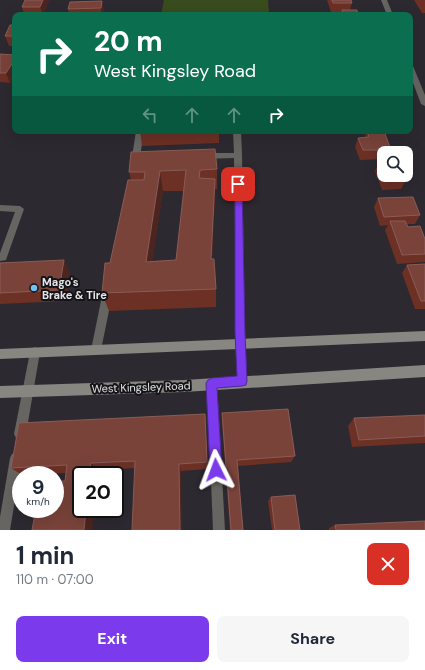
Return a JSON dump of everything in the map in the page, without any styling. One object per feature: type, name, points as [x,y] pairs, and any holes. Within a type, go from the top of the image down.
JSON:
[{"type":"main road","points":[[0,354],[425,336]]},
{"type":"main road","name":"West Kingsley Road","points":[[0,392],[184,386],[242,381],[425,371]]},
{"type":"street","points":[[384,0],[389,12]]},
{"type":"street","points":[[413,74],[425,104]]},
{"type":"lane","points":[[133,173],[140,157],[140,134]]},
{"type":"lane","points":[[237,134],[240,345],[242,381]]},
{"type":"lane","points":[[198,156],[238,155]]},
{"type":"lane","points":[[0,208],[20,209],[3,257],[0,257]]},
{"type":"lane","points":[[96,350],[111,279]]},
{"type":"lane","points":[[4,530],[35,352]]},
{"type":"lane","points":[[212,383],[219,530]]},
{"type":"green space","points":[[164,0],[268,0],[269,12],[162,12]]},
{"type":"building","points":[[25,0],[43,0],[40,7],[22,7]]},
{"type":"building","points":[[332,0],[351,0],[352,3],[333,3]]},
{"type":"building","points":[[102,1],[101,8],[68,9],[70,2]]},
{"type":"building","points":[[342,10],[357,10],[357,12],[342,12]]},
{"type":"building","points":[[10,25],[12,25],[12,36],[5,36]]},
{"type":"building","points":[[0,54],[12,55],[12,64],[6,73],[0,73]]},
{"type":"building","points":[[368,134],[385,134],[390,146],[377,146],[377,150],[363,150],[358,138],[369,137]]},
{"type":"building","points":[[215,149],[217,169],[200,170],[199,178],[215,179],[211,259],[214,259],[216,289],[102,293],[105,263],[110,263],[128,180],[144,180],[145,172],[129,172],[131,152]],"holes":[[[186,170],[176,260],[146,262],[160,171]]]},
{"type":"building","points":[[413,197],[420,215],[384,217],[378,198]]},
{"type":"building","points":[[390,221],[405,221],[408,227],[420,226],[425,239],[425,254],[402,255]]},
{"type":"building","points":[[64,260],[59,290],[0,293],[0,263]]},
{"type":"building","points":[[425,264],[425,301],[421,301],[407,265]]},
{"type":"building","points":[[288,409],[295,456],[237,460],[243,530],[231,530],[222,413]]},
{"type":"building","points":[[205,414],[207,462],[179,464],[180,530],[132,530],[135,461],[91,463],[90,466],[72,466],[72,518],[85,518],[84,530],[32,530],[34,518],[64,518],[64,481],[67,465],[12,466],[11,468],[19,423]]},
{"type":"building","points":[[425,415],[425,436],[359,440],[354,418]]},
{"type":"building","points":[[295,495],[300,530],[275,530],[271,497]]},
{"type":"building","points":[[425,521],[425,530],[336,530],[335,525]]},
{"type":"place","name":"Mago's Brake & Tire","points":[[34,288]]},
{"type":"route","points":[[216,470],[212,383],[242,381],[240,345],[238,184]]}]
